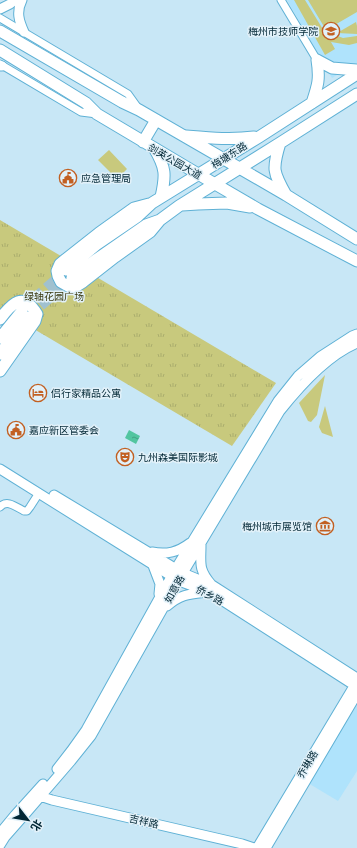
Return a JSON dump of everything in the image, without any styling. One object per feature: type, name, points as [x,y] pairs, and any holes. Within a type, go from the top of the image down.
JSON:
[{"type":"main road","points":[[0,31],[122,102],[139,110],[357,239]]},
{"type":"main road","name":"剑英公园大道","points":[[0,50],[86,103],[97,114],[153,148],[258,209],[357,261]]},
{"type":"main road","points":[[317,60],[332,68],[357,70]]},
{"type":"main road","points":[[312,102],[318,88],[319,73],[317,60]]},
{"type":"main road","name":"梅塘东路","points":[[357,74],[259,137],[156,200],[137,217],[96,245],[69,274],[97,259],[146,225],[160,220],[179,206],[280,144],[357,94]]},
{"type":"main road","points":[[143,142],[156,120]]},
{"type":"main road","points":[[182,136],[224,139],[259,137]]},
{"type":"main road","points":[[280,144],[274,169],[278,182],[286,196]]},
{"type":"main road","points":[[153,148],[160,159],[165,176],[156,200],[134,208],[60,264],[57,271],[61,282],[68,286],[75,286],[83,282],[150,232],[160,220]]},
{"type":"main road","points":[[179,206],[227,203],[258,209]]},
{"type":"main road","points":[[0,319],[12,304],[20,301],[33,307],[37,314],[35,321],[0,371]]},
{"type":"main road","points":[[0,338],[24,314],[0,354]]},
{"type":"street","points":[[0,9],[19,0],[18,15],[24,32]]},
{"type":"street","points":[[281,0],[317,60]]},
{"type":"street","points":[[0,18],[128,94],[139,110]]},
{"type":"street","points":[[1,65],[81,112],[97,114]]},
{"type":"street","points":[[347,255],[357,266]]},
{"type":"street","name":"如意路","points":[[197,543],[278,401],[298,376],[320,356],[357,334]]},
{"type":"street","name":"如意路","points":[[0,845],[86,730],[178,574],[280,411],[295,392],[309,378],[337,354],[357,343]]},
{"type":"street","name":"侨乡路","points":[[0,463],[146,550],[178,574]]},
{"type":"street","name":"侨乡路","points":[[0,469],[152,563],[210,589],[356,685]]},
{"type":"street","points":[[0,506],[7,502],[24,511],[27,511],[39,493]]},
{"type":"street","points":[[146,550],[161,553],[176,551],[197,543],[201,569],[210,589],[181,596],[161,604],[160,584],[152,563]]},
{"type":"street","name":"乔琳路","points":[[256,848],[356,685]]},
{"type":"street","name":"乔琳路","points":[[266,848],[356,685]]},
{"type":"street","name":"如意路","points":[[0,833],[15,815],[37,795]]},
{"type":"street","name":"吉祥路","points":[[37,795],[52,800],[256,848]]},
{"type":"shaded area","name":"梅州市技师学院","points":[[287,0],[357,0],[357,63],[332,78]]},
{"type":"shaded area","points":[[357,705],[357,771],[338,801],[308,783]]},
{"type":"green space","points":[[294,0],[305,0],[324,31],[343,38],[357,36],[357,43],[349,45],[331,42],[335,49],[325,55]]},
{"type":"green space","points":[[308,0],[357,0],[357,12],[326,30]]},
{"type":"green space","points":[[356,22],[357,34],[337,33]]},
{"type":"green space","points":[[109,150],[127,169],[117,179],[98,160]]},
{"type":"green space","name":"绿轴花园广场","points":[[0,220],[276,383],[232,446],[0,309]]},
{"type":"green space","points":[[325,375],[317,415],[311,422],[308,421],[299,403]]},
{"type":"green space","points":[[325,406],[333,437],[322,433],[319,427]]},
{"type":"water","points":[[129,430],[140,436],[136,444],[125,438]]},
{"type":"tunnel","points":[[22,310],[66,271]]},
{"type":"tunnel","points":[[28,316],[72,278]]},
{"type":"place","name":"梅州市技师学院","points":[[331,31]]},
{"type":"place","name":"应急管理局","points":[[68,178]]},
{"type":"place","name":"侣行家精品公寓","points":[[38,393]]},
{"type":"place","name":"嘉应新区管委会","points":[[16,430]]},
{"type":"place","name":"九州森美国际影城","points":[[125,457]]},
{"type":"place","name":"梅州城市展览馆","points":[[325,526]]}]
